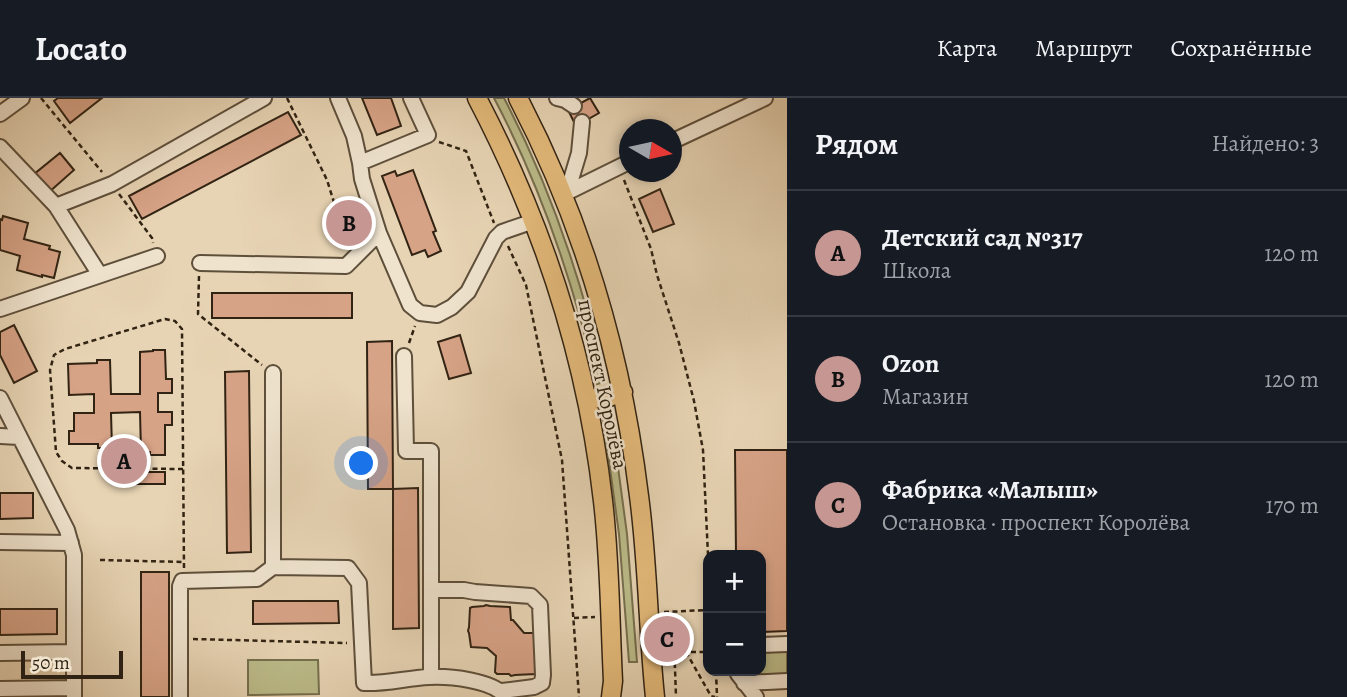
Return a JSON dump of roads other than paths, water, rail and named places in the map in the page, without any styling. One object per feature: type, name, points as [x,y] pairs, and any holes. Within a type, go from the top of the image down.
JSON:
[{"type":"main road","name":"проспект Королёва","points":[[477,98],[497,135],[534,221],[565,311],[587,398],[597,453],[608,551],[611,697]]},
{"type":"main road","name":"проспект Королёва","points":[[517,98],[565,194],[601,305],[623,392],[640,499],[655,697]]},
{"type":"main road","points":[[587,398],[605,398],[623,392]]},
{"type":"street","points":[[0,114],[22,98]]},
{"type":"street","points":[[56,206],[112,184],[264,98]]},
{"type":"street","points":[[338,98],[354,136],[362,179],[379,233],[410,305],[420,313],[437,315],[452,307],[468,292],[499,235],[534,221]]},
{"type":"street","points":[[360,163],[428,135],[411,98]]},
{"type":"street","points":[[558,98],[574,106]]},
{"type":"street","points":[[682,137],[765,98]]},
{"type":"street","points":[[565,194],[579,152],[582,122]]},
{"type":"street","points":[[0,147],[56,206],[100,275]]},
{"type":"street","points":[[565,194],[619,167]]},
{"type":"street","points":[[200,263],[346,266],[379,233]]},
{"type":"street","points":[[0,309],[156,256]]},
{"type":"street","points":[[404,356],[406,451],[431,451],[431,676]]},
{"type":"street","points":[[273,373],[273,567]]},
{"type":"street","points":[[0,398],[67,530],[71,543],[74,555],[74,692],[0,690]]},
{"type":"street","points":[[0,436],[19,437]]},
{"type":"street","points":[[0,542],[71,543]]},
{"type":"street","points":[[180,697],[182,581],[257,579],[273,567],[348,568],[359,583],[364,683],[376,690],[431,676],[478,681],[504,694],[542,684],[540,605],[531,596],[431,590]]},
{"type":"street","points":[[766,645],[787,644]]},
{"type":"street","points":[[0,653],[74,652]]},
{"type":"street","points":[[741,677],[787,681]]},
{"type":"street","points":[[741,677],[756,697]]},
{"type":"place","name":"Ozon","points":[[349,223]]},
{"type":"place","name":"Детский сад №317","points":[[124,461]]},
{"type":"place","name":"Фабрика «Малыш»","points":[[667,639]]}]
